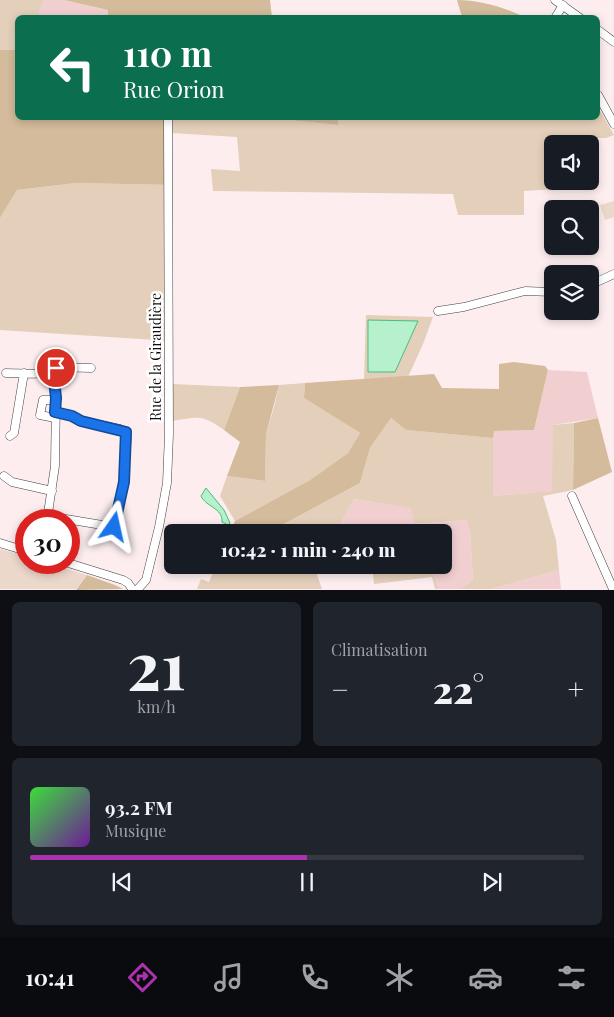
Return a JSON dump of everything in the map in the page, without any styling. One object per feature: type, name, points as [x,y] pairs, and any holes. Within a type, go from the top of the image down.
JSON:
[{"type":"street","points":[[555,0],[576,15]]},
{"type":"street","points":[[557,15],[563,5]]},
{"type":"street","points":[[600,32],[614,42]]},
{"type":"street","points":[[600,98],[614,124]]},
{"type":"street","name":"Rue de la Giraudière","points":[[137,590],[146,580],[151,565],[167,483],[169,434],[168,120]]},
{"type":"street","points":[[599,281],[614,274]]},
{"type":"street","points":[[438,311],[464,307],[525,291],[544,292]]},
{"type":"street","points":[[6,372],[24,373],[44,372],[56,368],[91,368]]},
{"type":"street","points":[[49,509],[55,466],[56,400],[53,370]]},
{"type":"street","points":[[10,436],[14,433],[24,373]]},
{"type":"street","points":[[56,400],[43,400],[40,415],[72,416],[81,421],[126,432],[124,482],[114,527],[80,522]]},
{"type":"street","points":[[4,476],[12,482],[52,491]]},
{"type":"street","points":[[572,496],[613,589]]},
{"type":"street","points":[[0,543],[15,548]]},
{"type":"street","points":[[80,567],[123,580],[133,590]]},
{"type":"shaded area","points":[[0,0],[44,0],[39,15],[15,15],[15,50],[0,50]]},
{"type":"shaded area","points":[[44,0],[64,0],[108,10],[108,15],[39,15]]},
{"type":"shaded area","points":[[64,0],[270,0],[272,15],[108,15],[108,10]]},
{"type":"shaded area","points":[[457,0],[491,5],[519,15],[461,15]]},
{"type":"shaded area","points":[[0,50],[15,50],[15,120],[172,120],[172,185],[76,183],[17,190],[0,218]]},
{"type":"shaded area","points":[[600,110],[614,135],[599,138],[599,135],[544,135],[544,190],[524,191],[524,215],[458,215],[453,194],[213,191],[211,169],[240,171],[237,137],[172,133],[172,120],[289,120],[338,125],[338,120],[600,120]]},
{"type":"shaded area","points":[[289,120],[338,120],[338,125]]},
{"type":"shaded area","points":[[76,183],[172,185],[172,341],[0,330],[0,218],[17,190]]},
{"type":"shaded area","points":[[614,201],[614,217],[605,220],[600,205]]},
{"type":"shaded area","points":[[366,315],[433,317],[408,377],[364,380]]},
{"type":"shaded area","points":[[368,320],[418,321],[395,372],[368,372]]},
{"type":"shaded area","points":[[514,362],[545,366],[548,370],[534,430],[494,431],[493,438],[406,430],[391,418],[370,448],[360,483],[284,524],[234,524],[235,521],[310,480],[348,453],[360,433],[304,398],[305,383],[434,374],[442,388],[499,389],[499,364]]},
{"type":"shaded area","points":[[548,370],[587,372],[598,418],[553,425],[553,491],[493,496],[493,431],[534,430]]},
{"type":"shaded area","points":[[305,383],[304,398],[360,433],[348,453],[310,480],[235,521],[220,496],[227,476],[265,481],[266,434],[279,385]]},
{"type":"shaded area","points":[[172,384],[240,387],[224,430],[210,421],[200,418],[172,421]]},
{"type":"shaded area","points":[[279,385],[266,434],[265,481],[227,476],[240,442],[224,430],[240,387]]},
{"type":"shaded area","points":[[391,418],[406,430],[493,438],[493,496],[552,491],[553,425],[574,423],[573,490],[543,496],[556,540],[559,570],[492,589],[460,589],[473,580],[470,531],[467,520],[415,524],[411,508],[354,499],[340,524],[284,524],[360,483],[370,448]]},
{"type":"shaded area","points":[[598,418],[612,472],[573,490],[574,423]]},
{"type":"shaded area","points":[[206,488],[224,510],[230,523],[222,522],[220,514],[203,500],[201,496]]},
{"type":"shaded area","points":[[354,499],[412,508],[415,524],[340,524]]},
{"type":"shaded area","points":[[468,520],[473,580],[460,589],[439,589],[433,574],[452,574],[452,524],[415,524]]},
{"type":"shaded area","points":[[0,549],[15,553],[15,574],[80,573],[87,575],[76,589],[0,589]]},
{"type":"shaded area","points":[[559,570],[561,589],[492,589]]},
{"type":"shaded area","points":[[212,574],[317,574],[322,589],[197,589],[201,579],[209,582]]},
{"type":"shaded area","points":[[373,574],[433,574],[439,589],[435,589],[432,577],[374,584]]},
{"type":"shaded area","points":[[87,575],[115,585],[123,589],[76,590]]},
{"type":"route","points":[[56,368],[53,370],[56,398],[55,412],[72,416],[81,421],[126,432],[124,482],[114,527]]}]
